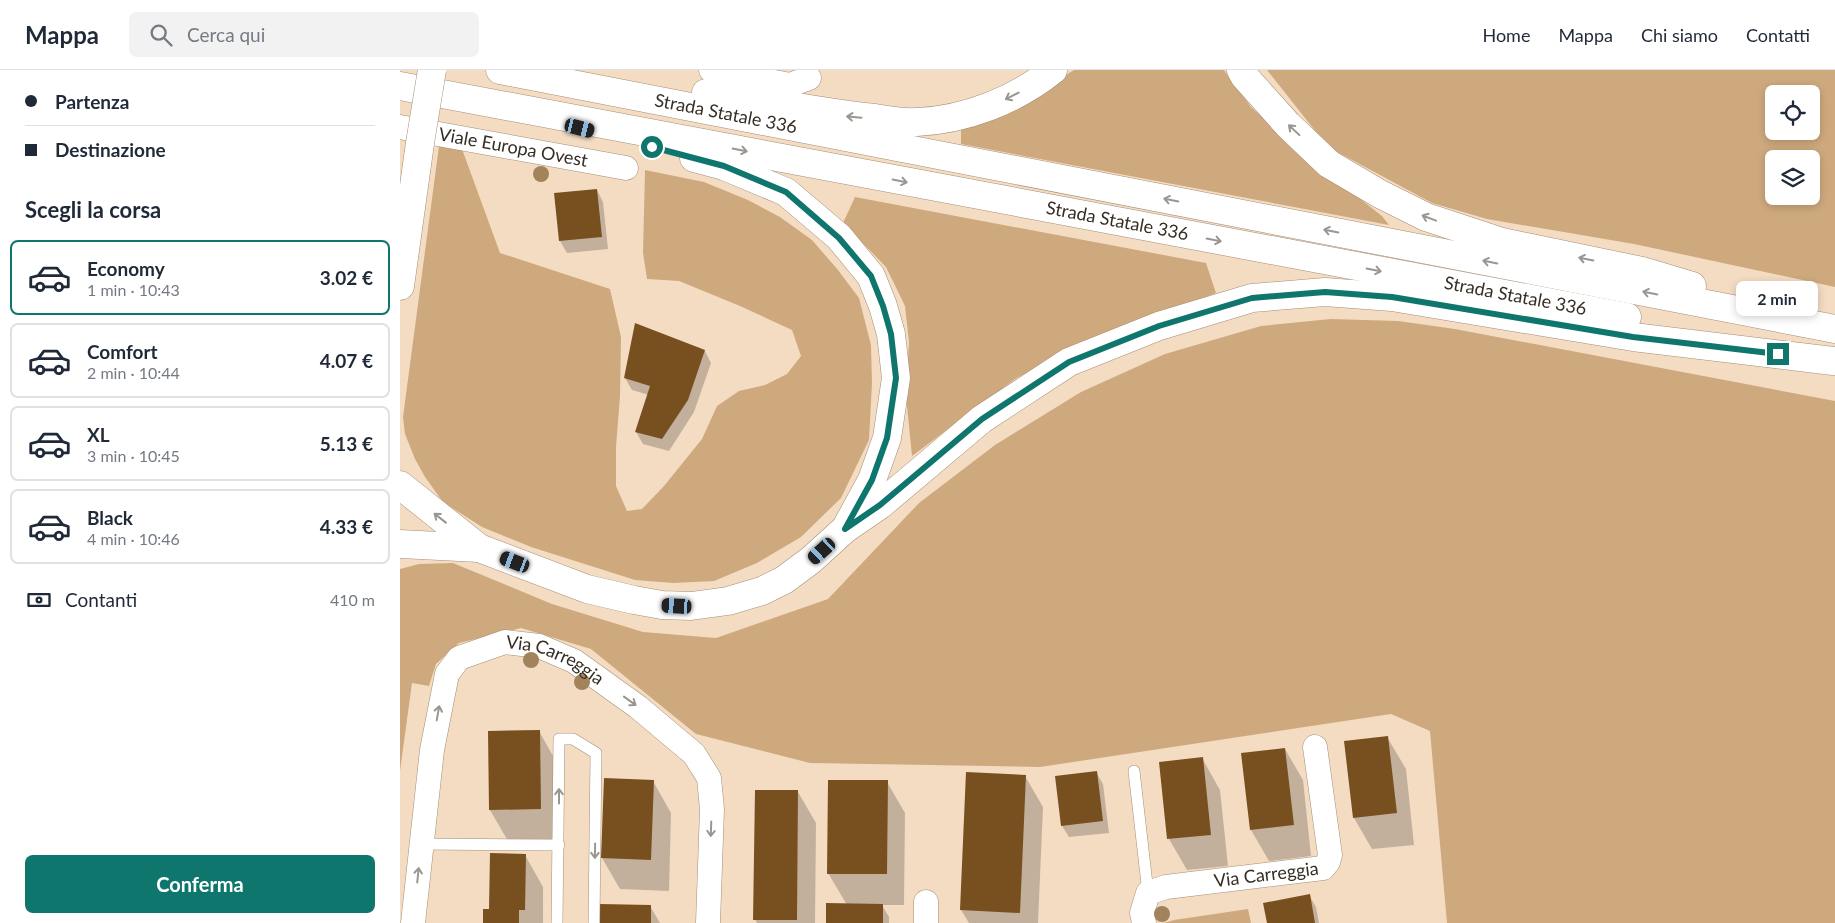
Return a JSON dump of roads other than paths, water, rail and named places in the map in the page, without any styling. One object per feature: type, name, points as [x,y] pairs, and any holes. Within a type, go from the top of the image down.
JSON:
[{"type":"main road","points":[[400,286],[410,135],[432,70]]},
{"type":"main road","name":"Strada Statale 336","points":[[500,70],[1835,329]]},
{"type":"main road","points":[[514,70],[733,96],[841,116],[916,122],[951,117],[992,106],[1037,83],[1053,70]]},
{"type":"main road","points":[[1241,70],[1245,77],[1288,125],[1329,164],[1380,194],[1426,217],[1502,242],[1642,271],[1835,329]]},
{"type":"main road","name":"Strada Statale 336","points":[[400,86],[1688,329],[1834,361]]},
{"type":"main road","points":[[472,100],[724,166],[786,192],[839,238],[871,276],[883,306],[891,334],[896,378],[887,438],[872,480],[845,529]]},
{"type":"main road","points":[[400,485],[479,548],[587,589],[662,605],[691,606],[728,601],[762,591],[784,580],[811,560],[845,529],[880,505],[982,419],[1069,362],[1159,326],[1252,298],[1325,292],[1392,297],[1633,337],[1834,361]]},
{"type":"main road","points":[[400,544],[479,548]]},
{"type":"street","points":[[711,70],[790,85],[809,78]]},
{"type":"street","name":"Viale Europa Ovest","points":[[410,135],[626,168]]},
{"type":"street","name":"Via Carreggia","points":[[413,923],[432,750],[447,674],[459,658],[505,642],[539,646],[574,661],[638,707],[694,754],[709,778],[712,809],[708,923]]},
{"type":"street","name":"Via Carreggia","points":[[1148,893],[1166,887],[1323,868],[1328,862],[1330,855],[1315,747]]},
{"type":"street","points":[[1144,923],[1142,912],[1148,893]]},
{"type":"lane","points":[[557,923],[559,739],[572,739],[596,753],[594,923]]},
{"type":"lane","points":[[1134,771],[1148,893]]},
{"type":"lane","points":[[421,844],[559,845]]}]
